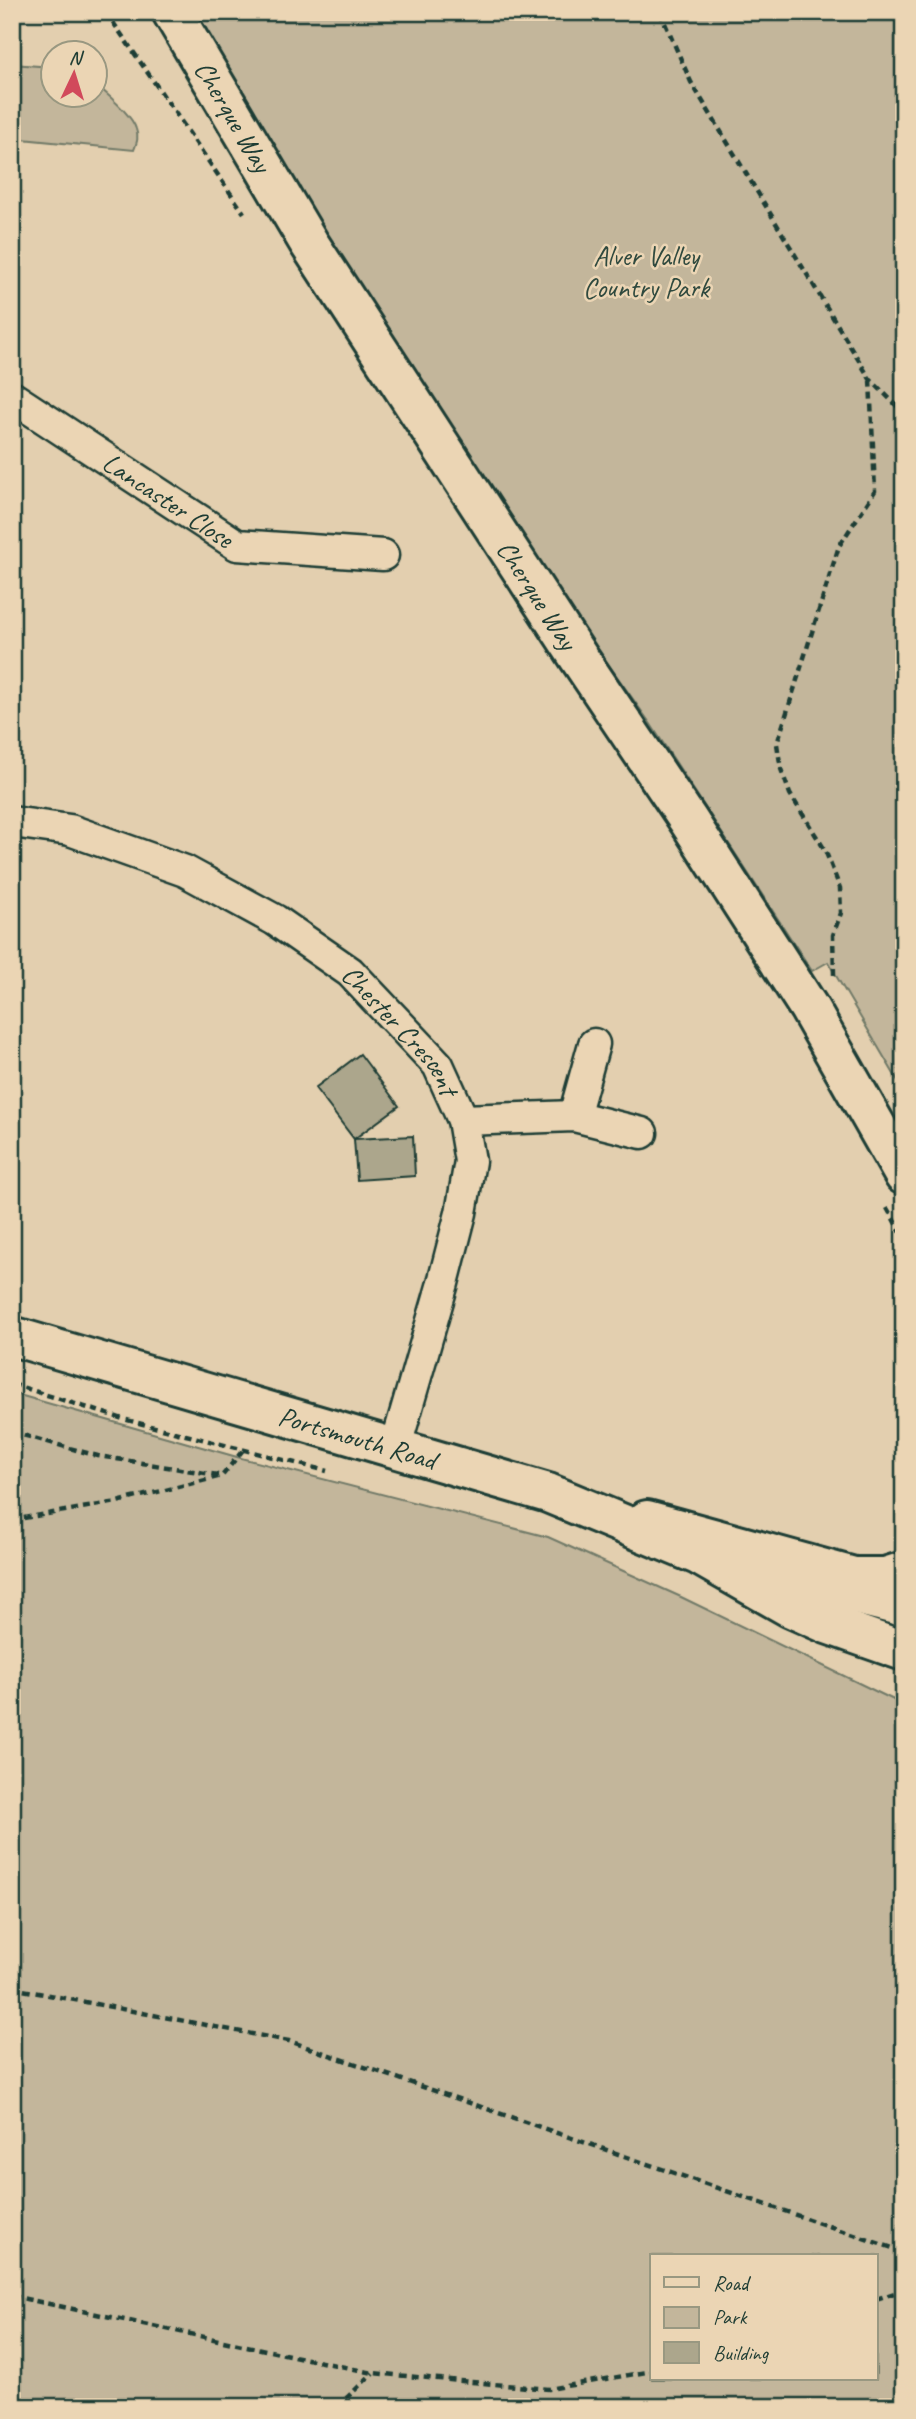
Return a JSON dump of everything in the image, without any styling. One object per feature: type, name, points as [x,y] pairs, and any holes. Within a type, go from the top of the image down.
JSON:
[{"type":"street","name":"Cherque Way","points":[[172,12],[309,243],[809,1008],[904,1175]]},
{"type":"street","name":"Lancaster Close","points":[[12,397],[237,545],[383,555]]},
{"type":"street","name":"Chester Crescent","points":[[12,822],[69,830],[185,871],[275,920],[350,972],[438,1065],[463,1120],[470,1161],[461,1213],[443,1283],[395,1449]]},
{"type":"street","points":[[573,1116],[594,1044]]},
{"type":"street","points":[[463,1120],[573,1116],[642,1133]]},
{"type":"street","name":"Portsmouth Road","points":[[12,1336],[548,1493],[698,1555],[791,1608],[827,1624],[904,1651]]},
{"type":"street","points":[[548,1493],[854,1577],[886,1577],[904,1571]]},
{"type":"street","name":"Portsmouth Road","points":[[698,1555],[904,1607]]},
{"type":"path","points":[[12,15],[19,12]]},
{"type":"path","points":[[660,12],[691,82],[870,379],[904,413]]},
{"type":"path","points":[[834,979],[833,935],[841,913],[840,888],[825,850],[790,793],[781,769],[777,744],[839,546],[875,491],[870,379]]},
{"type":"path","points":[[12,1432],[98,1456],[222,1476]]},
{"type":"path","points":[[12,1520],[117,1502],[222,1476],[250,1440]]},
{"type":"path","points":[[12,1988],[289,2041],[904,2252]]},
{"type":"path","points":[[878,2298],[904,2290]]},
{"type":"path","points":[[12,2296],[373,2373],[549,2389],[650,2371]]},
{"type":"path","points":[[337,2407],[373,2373]]},
{"type":"green space","name":"Alver Valley Country Park","points":[[189,12],[904,12],[904,1091],[828,962],[812,971],[650,723],[309,243]]},
{"type":"green space","points":[[12,64],[38,66],[38,108],[108,108],[108,96],[134,123],[137,132],[134,150],[12,138]]},
{"type":"green space","points":[[12,1393],[237,1457],[548,1537],[681,1597],[904,1705],[904,2407],[12,2407]]},
{"type":"building","points":[[360,1054],[399,1106],[354,1139],[315,1088]]},
{"type":"building","points":[[413,1136],[415,1176],[357,1180],[354,1139]]}]
